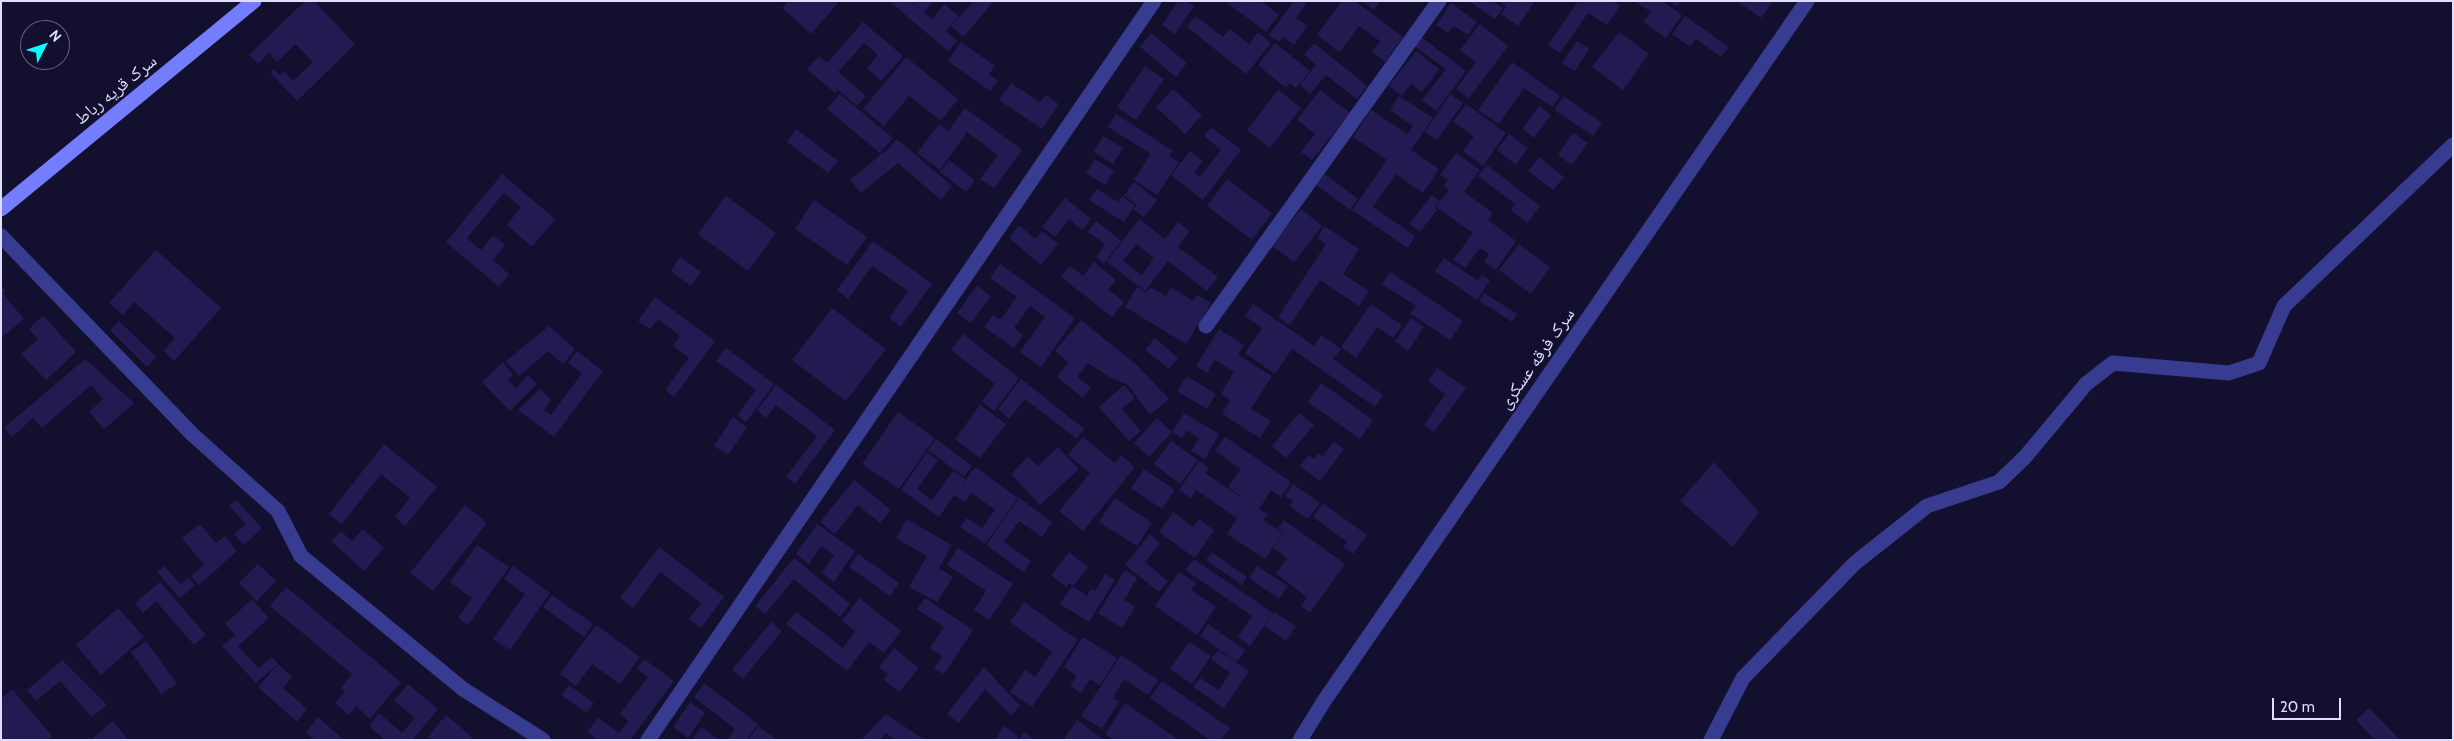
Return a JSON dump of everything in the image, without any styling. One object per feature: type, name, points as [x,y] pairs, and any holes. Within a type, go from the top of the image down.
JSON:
[{"type":"street","name":"سرک قریه رباط","points":[[1,209],[254,1]]},
{"type":"street","points":[[648,740],[1154,1]]},
{"type":"street","points":[[1206,326],[1439,1]]},
{"type":"street","name":"سرک فرقه عسکری","points":[[1300,740],[1324,701],[1807,1]]},
{"type":"street","points":[[1711,740],[1743,678],[1855,563],[1927,506],[1999,482],[2025,457],[2086,384],[2113,362],[2229,373],[2258,364],[2284,306],[2453,145]]},
{"type":"street","points":[[1,236],[193,435],[278,511],[301,556],[464,689],[542,740]]},
{"type":"building","points":[[305,1],[314,1],[355,44],[297,101],[270,72],[273,69],[280,75],[284,71],[293,81],[313,62],[296,44],[277,62],[269,53],[258,64],[249,55]]},
{"type":"building","points":[[788,1],[836,1],[838,3],[811,34],[782,8]]},
{"type":"building","points":[[889,1],[910,1],[932,19],[944,4],[959,16],[946,31],[957,41],[948,51]]},
{"type":"building","points":[[911,1],[933,1],[924,12]]},
{"type":"building","points":[[970,1],[994,1],[963,37],[951,26],[972,3]]},
{"type":"building","points":[[1178,1],[1187,1],[1194,6],[1175,34],[1162,25]]},
{"type":"building","points":[[1225,1],[1261,1],[1279,15],[1266,32]]},
{"type":"building","points":[[1294,1],[1308,1],[1296,18],[1307,26],[1294,45],[1283,37],[1279,42],[1269,35]]},
{"type":"building","points":[[1342,1],[1355,1],[1403,37],[1385,62],[1372,52],[1380,41],[1359,26],[1340,52],[1317,35]]},
{"type":"building","points":[[1361,1],[1380,1],[1374,10]]},
{"type":"building","points":[[1469,1],[1492,1],[1503,8],[1495,19]]},
{"type":"building","points":[[1499,1],[1535,1],[1518,26],[1501,14],[1506,7]]},
{"type":"building","points":[[1578,1],[1614,1],[1620,6],[1607,25],[1588,13],[1560,53],[1548,45]]},
{"type":"building","points":[[1635,1],[1662,1],[1682,15],[1666,38],[1643,22],[1651,12]]},
{"type":"building","points":[[1669,1],[1682,1],[1677,7]]},
{"type":"building","points":[[1737,1],[1773,1],[1761,18]]},
{"type":"building","points":[[1451,3],[1477,22],[1468,35],[1454,26],[1448,33],[1436,25]]},
{"type":"building","points":[[1195,16],[1223,37],[1230,29],[1249,44],[1258,32],[1271,43],[1246,74],[1187,27]]},
{"type":"building","points":[[1685,16],[1729,47],[1721,57],[1696,39],[1690,47],[1672,34]]},
{"type":"building","points":[[863,22],[903,56],[881,81],[867,68],[878,55],[864,43],[838,72],[866,96],[857,106],[838,90],[835,93],[807,69],[819,56],[827,63]]},
{"type":"building","points":[[1480,24],[1508,46],[1469,98],[1456,89],[1476,62],[1460,50]]},
{"type":"building","points":[[1619,32],[1649,54],[1623,90],[1592,67]]},
{"type":"building","points":[[1151,33],[1187,63],[1176,77],[1140,47]]},
{"type":"building","points":[[1421,37],[1466,71],[1436,111],[1422,100],[1446,69],[1414,46]]},
{"type":"building","points":[[1577,41],[1589,49],[1575,71],[1562,63]]},
{"type":"building","points":[[961,42],[995,66],[989,74],[998,81],[990,91],[948,61]]},
{"type":"building","points":[[1275,43],[1310,71],[1296,88],[1290,83],[1286,88],[1258,65]]},
{"type":"building","points":[[1314,43],[1367,86],[1357,99],[1326,75],[1310,94],[1300,85],[1316,65],[1304,55]]},
{"type":"building","points":[[1416,51],[1439,69],[1422,92],[1411,84],[1402,96],[1389,86]]},
{"type":"building","points":[[906,57],[958,99],[941,121],[909,96],[884,126],[863,109]]},
{"type":"building","points":[[1512,62],[1560,96],[1552,107],[1524,88],[1499,124],[1478,110]]},
{"type":"building","points":[[1145,66],[1164,79],[1136,120],[1117,107]]},
{"type":"building","points":[[1011,83],[1040,102],[1046,95],[1059,104],[1042,129],[999,100]]},
{"type":"building","points":[[1173,89],[1202,115],[1185,134],[1156,107]]},
{"type":"building","points":[[1278,90],[1301,108],[1270,148],[1247,130]]},
{"type":"building","points":[[1320,90],[1350,113],[1312,160],[1301,152],[1315,134],[1297,120]]},
{"type":"building","points":[[840,94],[893,138],[880,153],[827,109]]},
{"type":"building","points":[[1450,94],[1463,103],[1437,140],[1425,132]]},
{"type":"building","points":[[1399,96],[1433,118],[1411,150],[1439,169],[1423,193],[1396,174],[1373,207],[1415,236],[1408,248],[1352,210],[1387,160],[1353,137],[1371,110],[1407,134],[1413,126],[1390,110]]},
{"type":"building","points":[[1564,96],[1602,123],[1593,136],[1554,110]]},
{"type":"building","points":[[1466,104],[1506,133],[1483,166],[1463,151],[1474,136],[1453,122]]},
{"type":"building","points":[[1539,106],[1551,115],[1534,138],[1522,129]]},
{"type":"building","points":[[965,108],[1022,150],[994,188],[980,179],[998,155],[967,132],[940,170],[917,153],[939,124],[948,131]]},
{"type":"building","points":[[1116,114],[1173,151],[1169,156],[1179,162],[1157,195],[1134,180],[1151,154],[1108,127]]},
{"type":"building","points":[[1211,127],[1241,150],[1203,200],[1171,175],[1190,151],[1203,161],[1194,172],[1200,177],[1221,150],[1204,136]]},
{"type":"building","points":[[796,129],[838,161],[828,173],[787,142]]},
{"type":"building","points":[[1573,133],[1588,143],[1572,165],[1558,155]]},
{"type":"building","points":[[1509,134],[1528,148],[1516,165],[1497,150]]},
{"type":"building","points":[[1103,136],[1123,148],[1113,164],[1094,152]]},
{"type":"building","points":[[897,139],[952,186],[941,200],[898,163],[861,193],[850,180],[888,149]]},
{"type":"building","points":[[1456,153],[1480,170],[1464,192],[1493,213],[1488,220],[1516,241],[1496,270],[1484,262],[1489,254],[1480,248],[1465,268],[1453,260],[1473,233],[1436,207],[1449,190],[1444,186],[1448,180],[1440,175]]},
{"type":"building","points":[[1539,157],[1564,177],[1553,190],[1528,171]]},
{"type":"building","points":[[1095,159],[1114,171],[1105,185],[1086,173]]},
{"type":"building","points":[[949,160],[975,180],[966,192],[940,172]]},
{"type":"building","points":[[1487,165],[1540,206],[1527,223],[1511,210],[1515,204],[1478,176]]},
{"type":"building","points":[[502,174],[555,219],[532,247],[507,225],[521,207],[504,193],[467,238],[481,250],[493,235],[505,245],[493,260],[509,274],[499,287],[446,242]]},
{"type":"building","points":[[1325,174],[1358,199],[1350,210],[1316,185]]},
{"type":"building","points":[[1227,179],[1272,213],[1252,240],[1207,206]]},
{"type":"building","points":[[1134,182],[1157,200],[1144,217],[1133,209],[1137,205],[1124,195]]},
{"type":"building","points":[[1097,189],[1118,202],[1122,196],[1135,205],[1124,222],[1089,200]]},
{"type":"building","points":[[1432,195],[1440,201],[1434,208],[1437,210],[1420,232],[1409,224]]},
{"type":"building","points":[[726,196],[776,233],[748,271],[698,234]]},
{"type":"building","points":[[1065,198],[1091,219],[1082,230],[1069,219],[1055,237],[1042,227]]},
{"type":"building","points":[[814,200],[867,237],[847,265],[795,229]]},
{"type":"building","points":[[1301,209],[1322,226],[1294,262],[1272,246]]},
{"type":"building","points":[[1139,219],[1165,239],[1178,222],[1190,231],[1178,247],[1218,277],[1207,291],[1168,261],[1145,291],[1107,262]],"holes":[[[1136,244],[1154,258],[1142,275],[1123,261]]]},
{"type":"building","points":[[1096,221],[1121,241],[1104,264],[1096,257],[1105,244],[1088,232]]},
{"type":"building","points":[[1019,225],[1035,239],[1042,231],[1058,244],[1041,265],[1009,238]]},
{"type":"building","points":[[1324,226],[1359,249],[1343,274],[1369,291],[1359,306],[1320,280],[1290,325],[1278,317],[1326,244],[1317,238]]},
{"type":"building","points":[[873,241],[932,284],[901,327],[889,318],[908,291],[872,266],[848,299],[837,290]]},
{"type":"building","points":[[1519,244],[1550,267],[1531,294],[1499,270]]},
{"type":"building","points":[[156,250],[221,308],[174,361],[164,351],[175,338],[134,302],[123,315],[109,303]]},
{"type":"building","points":[[680,257],[701,272],[691,286],[671,271]]},
{"type":"building","points":[[1444,258],[1478,281],[1482,275],[1490,280],[1477,300],[1435,271]]},
{"type":"building","points":[[1094,262],[1116,280],[1108,289],[1124,302],[1112,317],[1061,277],[1070,266],[1083,276]]},
{"type":"building","points":[[1000,264],[1075,318],[1041,367],[1020,352],[1045,317],[1030,306],[1014,328],[1023,335],[1014,348],[984,327],[993,315],[1000,320],[1017,297],[990,278]]},
{"type":"building","points":[[1390,272],[1463,321],[1450,340],[1410,313],[1416,306],[1382,284]]},
{"type":"building","points":[[1,285],[6,291],[3,294],[24,319],[1,338]]},
{"type":"building","points":[[977,286],[991,296],[971,323],[957,313]]},
{"type":"building","points":[[1137,287],[1146,293],[1150,287],[1166,296],[1171,287],[1193,301],[1197,295],[1211,303],[1186,344],[1125,307]]},
{"type":"building","points":[[1484,293],[1517,314],[1512,322],[1480,301]]},
{"type":"building","points":[[655,297],[715,341],[674,397],[665,390],[689,358],[673,346],[680,336],[658,319],[650,329],[638,321]]},
{"type":"building","points":[[1253,304],[1314,346],[1321,335],[1341,349],[1333,359],[1383,395],[1375,407],[1292,349],[1275,374],[1245,353],[1262,328],[1245,316]]},
{"type":"building","points":[[1371,304],[1402,325],[1393,338],[1377,327],[1356,358],[1341,347]]},
{"type":"building","points":[[832,308],[886,349],[846,401],[792,360]]},
{"type":"building","points":[[43,315],[76,352],[46,380],[21,354],[38,339],[29,329]]},
{"type":"building","points":[[1411,318],[1424,327],[1408,351],[1395,341]]},
{"type":"building","points":[[1081,320],[1137,365],[1169,399],[1150,415],[1128,385],[1108,376],[1088,363],[1077,377],[1091,388],[1083,398],[1057,377],[1068,362],[1055,351]]},
{"type":"building","points":[[119,321],[156,357],[147,367],[110,330]]},
{"type":"building","points":[[549,326],[575,349],[563,364],[548,351],[519,376],[506,361]]},
{"type":"building","points":[[1219,329],[1244,345],[1238,355],[1272,376],[1251,409],[1271,421],[1260,438],[1222,414],[1230,400],[1221,394],[1234,372],[1215,360],[1207,373],[1196,366]]},
{"type":"building","points":[[963,334],[1019,378],[994,411],[982,401],[995,384],[951,350]]},
{"type":"building","points":[[1155,338],[1178,358],[1169,369],[1145,350]]},
{"type":"building","points":[[726,348],[774,384],[746,422],[737,415],[756,390],[716,361]]},
{"type":"building","points":[[577,351],[603,371],[554,437],[518,410],[540,389],[551,400],[544,410],[551,415],[582,373],[568,363]]},
{"type":"building","points":[[85,359],[134,403],[104,429],[89,412],[103,399],[91,385],[42,428],[33,418],[12,437],[4,428]]},
{"type":"building","points":[[503,362],[513,375],[508,380],[516,388],[528,375],[537,384],[510,411],[482,382]]},
{"type":"building","points":[[1437,368],[1466,388],[1434,432],[1424,425],[1445,394],[1428,381]]},
{"type":"building","points":[[1187,376],[1216,394],[1207,409],[1177,391]]},
{"type":"building","points":[[1021,379],[1084,429],[1077,439],[1025,399],[1009,419],[998,409]]},
{"type":"building","points":[[1321,383],[1373,420],[1360,439],[1308,402]]},
{"type":"building","points":[[776,385],[835,430],[795,484],[786,477],[817,436],[776,405],[766,418],[757,410]]},
{"type":"building","points":[[1124,385],[1135,398],[1122,409],[1141,431],[1129,441],[1099,407]]},
{"type":"building","points":[[980,405],[1006,424],[980,458],[955,439]]},
{"type":"building","points":[[898,412],[935,438],[899,489],[862,464]]},
{"type":"building","points":[[1184,413],[1219,434],[1205,459],[1191,451],[1199,438],[1186,430],[1182,438],[1172,432]]},
{"type":"building","points":[[1299,413],[1314,425],[1286,458],[1272,446]]},
{"type":"building","points":[[733,417],[747,427],[728,455],[714,446]]},
{"type":"building","points":[[1157,418],[1172,432],[1149,457],[1134,443]]},
{"type":"building","points":[[1083,437],[1115,463],[1121,455],[1135,467],[1083,531],[1059,511],[1090,473],[1068,455]]},
{"type":"building","points":[[1225,437],[1291,482],[1281,497],[1271,490],[1259,509],[1268,514],[1263,520],[1283,533],[1265,559],[1227,534],[1237,518],[1196,490],[1191,498],[1179,490],[1199,461],[1209,468],[1205,473],[1248,502],[1228,487],[1241,469],[1215,451]]},
{"type":"building","points":[[936,439],[972,466],[964,477],[928,450]]},
{"type":"building","points":[[1171,441],[1198,460],[1180,484],[1154,464]]},
{"type":"building","points":[[1334,441],[1344,449],[1320,481],[1300,466],[1309,455],[1314,459],[1318,453],[1323,456]]},
{"type":"building","points":[[384,444],[437,487],[405,526],[395,517],[410,498],[381,474],[342,524],[329,514]]},
{"type":"building","points":[[1058,447],[1079,469],[1040,505],[1011,474],[1028,457],[1038,466]]},
{"type":"building","points":[[927,452],[938,460],[917,489],[932,500],[953,471],[965,479],[961,486],[975,467],[1018,498],[985,544],[960,527],[967,518],[982,528],[995,510],[972,493],[965,502],[954,495],[939,517],[901,490]]},
{"type":"building","points":[[1714,462],[1759,512],[1733,547],[1680,501]]},
{"type":"building","points":[[1144,469],[1175,490],[1162,509],[1131,488]]},
{"type":"building","points":[[854,480],[891,510],[880,523],[858,505],[835,534],[820,522]]},
{"type":"building","points":[[1293,484],[1320,503],[1308,519],[1289,506],[1293,501],[1285,496]]},
{"type":"building","points":[[1019,498],[1052,522],[1042,537],[1019,521],[1004,542],[1031,561],[1024,572],[986,545]]},
{"type":"building","points":[[1115,498],[1152,523],[1137,546],[1099,522]]},
{"type":"building","points":[[236,500],[262,528],[244,545],[234,534],[246,524],[229,506]]},
{"type":"building","points":[[1323,503],[1367,535],[1353,554],[1343,547],[1347,542],[1313,517]]},
{"type":"building","points":[[465,505],[487,523],[433,591],[410,573]]},
{"type":"building","points":[[1173,512],[1193,527],[1199,519],[1214,530],[1195,558],[1159,532]]},
{"type":"building","points":[[907,519],[952,545],[939,568],[953,577],[937,602],[909,587],[927,556],[896,538]]},
{"type":"building","points":[[1284,520],[1345,564],[1310,613],[1301,606],[1307,597],[1276,574],[1287,558],[1273,548],[1284,533],[1278,529]]},
{"type":"building","points":[[200,524],[216,543],[225,536],[237,551],[220,566],[201,545],[220,567],[198,585],[191,576],[204,565],[182,538]]},
{"type":"building","points":[[817,524],[855,551],[834,582],[822,573],[834,555],[821,546],[809,564],[796,554]]},
{"type":"building","points":[[363,529],[384,548],[364,571],[331,541],[341,531],[352,541]]},
{"type":"building","points":[[1150,534],[1160,543],[1145,562],[1168,581],[1159,592],[1125,565]]},
{"type":"building","points":[[477,545],[509,567],[468,625],[458,618],[472,598],[450,582]]},
{"type":"building","points":[[659,547],[724,597],[701,628],[689,619],[701,603],[660,572],[633,608],[620,598]]},
{"type":"building","points":[[958,548],[1013,584],[989,620],[974,610],[986,591],[947,565]]},
{"type":"building","points":[[1069,552],[1088,567],[1073,586],[1069,583],[1066,587],[1051,575]]},
{"type":"building","points":[[1212,552],[1247,577],[1242,585],[1206,560]]},
{"type":"building","points":[[858,554],[899,583],[890,596],[849,567]]},
{"type":"building","points":[[794,558],[850,604],[840,617],[794,579],[765,614],[755,606]]},
{"type":"building","points":[[1194,559],[1273,613],[1250,646],[1238,637],[1252,616],[1185,570]]},
{"type":"building","points":[[258,564],[276,581],[257,601],[239,583]]},
{"type":"building","points":[[164,566],[181,584],[188,578],[195,585],[180,598],[157,572]]},
{"type":"building","points":[[513,566],[550,593],[510,650],[493,639],[525,594],[504,579]]},
{"type":"building","points":[[1257,566],[1288,586],[1279,599],[1249,578]]},
{"type":"building","points":[[1125,570],[1137,578],[1124,600],[1135,607],[1122,628],[1098,613]]},
{"type":"building","points":[[1179,572],[1196,583],[1191,590],[1216,607],[1197,635],[1155,606]]},
{"type":"building","points":[[1105,574],[1115,580],[1089,622],[1060,604],[1072,586],[1087,596],[1091,589],[1095,591]]},
{"type":"building","points":[[160,582],[206,635],[194,645],[156,601],[143,613],[135,603]]},
{"type":"building","points":[[286,587],[401,682],[370,719],[356,706],[349,715],[335,703],[345,691],[341,688],[352,674],[270,606]]},
{"type":"building","points":[[552,595],[593,624],[584,637],[543,607]]},
{"type":"building","points":[[859,598],[901,631],[884,653],[869,642],[847,671],[786,624],[796,612],[843,648],[855,631],[842,621]]},
{"type":"building","points":[[925,598],[973,630],[944,674],[934,668],[942,656],[930,648],[944,627],[917,609]]},
{"type":"building","points":[[252,599],[269,618],[238,646],[258,668],[272,657],[278,664],[256,683],[222,646],[235,635],[225,624]]},
{"type":"building","points":[[1024,602],[1078,640],[1032,707],[1010,692],[1025,670],[1035,677],[1052,652],[1010,622]]},
{"type":"building","points":[[118,608],[144,637],[101,675],[76,645]]},
{"type":"building","points":[[1274,612],[1296,626],[1286,641],[1265,626]]},
{"type":"building","points":[[771,622],[782,631],[743,679],[732,670]]},
{"type":"building","points":[[1208,624],[1245,650],[1237,662],[1200,636]]},
{"type":"building","points":[[596,625],[640,657],[620,684],[592,664],[576,686],[560,674]]},
{"type":"building","points":[[1083,637],[1117,658],[1100,685],[1090,679],[1081,693],[1070,686],[1077,676],[1064,667]]},
{"type":"building","points":[[146,641],[177,684],[161,694],[131,652]]},
{"type":"building","points":[[1189,642],[1211,656],[1192,684],[1170,669]]},
{"type":"building","points":[[894,648],[919,668],[899,692],[884,680],[888,674],[879,667]]},
{"type":"building","points":[[1218,650],[1249,671],[1224,708],[1193,687],[1200,678],[1219,690],[1230,673],[1211,659]]},
{"type":"building","points":[[1121,655],[1158,680],[1148,695],[1124,679],[1113,698],[1119,702],[1102,729],[1081,716]]},
{"type":"building","points":[[644,659],[674,681],[630,740],[598,740],[587,732],[598,718],[619,733],[628,721],[620,714],[648,677],[637,669]]},
{"type":"building","points":[[62,660],[107,705],[92,717],[60,681],[36,701],[27,690]]},
{"type":"building","points":[[278,664],[292,677],[283,688],[307,709],[297,722],[258,687]]},
{"type":"building","points":[[984,667],[1020,706],[1011,715],[985,689],[959,723],[947,714]]},
{"type":"building","points":[[1162,681],[1230,728],[1221,740],[1210,740],[1150,698]]},
{"type":"building","points":[[704,683],[758,724],[746,740],[727,740],[735,729],[694,697]]},
{"type":"building","points":[[408,684],[438,709],[412,740],[385,740],[369,726],[379,713],[402,733],[415,718],[394,701]]},
{"type":"building","points":[[569,685],[594,703],[587,713],[561,695]]},
{"type":"building","points":[[12,689],[52,736],[48,740],[1,740],[1,699]]},
{"type":"building","points":[[690,702],[705,713],[688,738],[673,727]]},
{"type":"building","points":[[1125,703],[1179,740],[1114,740],[1105,734]]},
{"type":"building","points":[[2369,708],[2400,740],[2375,740],[2356,720]]},
{"type":"building","points":[[886,714],[925,740],[895,740],[886,733],[880,740],[861,740]]},
{"type":"building","points":[[446,715],[472,737],[469,740],[431,740],[428,737]]},
{"type":"building","points":[[318,717],[344,740],[315,740],[306,732]]},
{"type":"building","points":[[1077,720],[1104,740],[1063,740]]},
{"type":"building","points":[[113,721],[128,740],[91,740]]},
{"type":"building","points":[[758,726],[777,740],[748,740]]},
{"type":"building","points":[[1004,726],[1018,736],[1016,740],[995,740]]},
{"type":"building","points":[[701,727],[719,740],[693,739]]},
{"type":"building","points":[[1024,732],[1035,740],[1019,740]]}]
